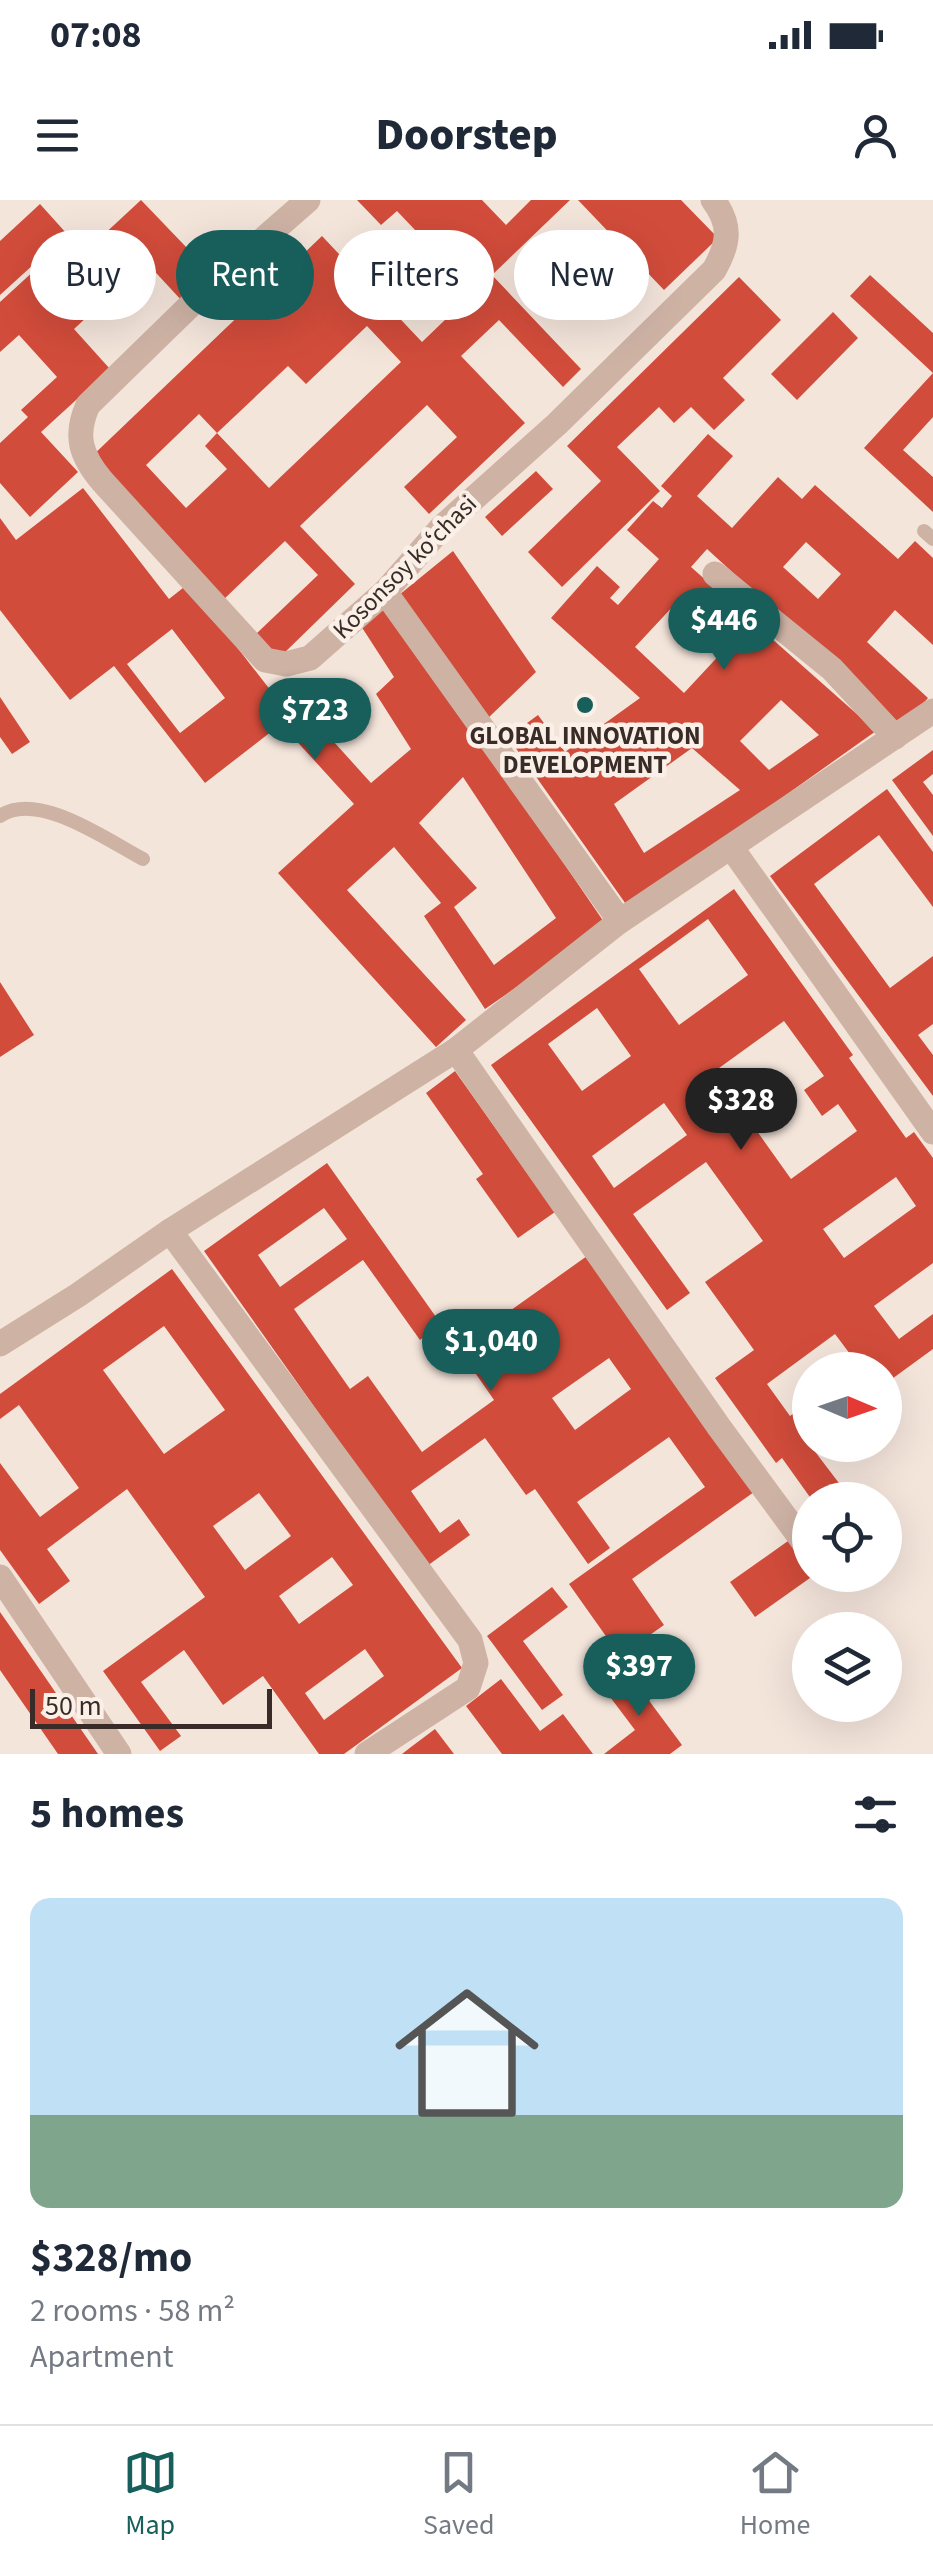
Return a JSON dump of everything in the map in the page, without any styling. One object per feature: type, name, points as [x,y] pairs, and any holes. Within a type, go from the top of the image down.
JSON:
[{"type":"street","name":"Kosonsoy koʻchasi","points":[[308,200],[209,287],[88,405],[81,420],[82,453],[102,481],[265,660],[286,664],[310,658],[385,592],[442,527],[557,424],[714,270],[726,248],[726,230],[721,210],[713,200]]},
{"type":"street","points":[[714,574],[832,668],[895,737]]},
{"type":"street","points":[[385,592],[620,921]]},
{"type":"street","points":[[0,1344],[456,1050],[620,921],[933,712]]},
{"type":"street","points":[[731,848],[933,1132]]},
{"type":"street","points":[[456,1050],[718,1427],[792,1526]]},
{"type":"street","points":[[170,1231],[470,1640],[476,1663],[468,1688],[366,1754]]},
{"type":"street","points":[[0,1577],[118,1754]]},
{"type":"lane","points":[[0,816],[10,810],[33,807],[58,815],[143,858]]},
{"type":"building","points":[[141,200],[176,236],[176,294],[156,273],[156,230],[109,230]]},
{"type":"building","points":[[357,200],[482,200],[506,225],[531,200],[570,200],[539,230],[514,230],[514,254],[494,273],[494,230],[415,230],[397,211],[381,225]]},
{"type":"building","points":[[578,200],[681,200],[718,238],[664,290],[649,274],[649,230],[607,230]]},
{"type":"building","points":[[40,204],[63,230],[30,230],[30,268],[0,295],[0,241]]},
{"type":"building","points":[[322,236],[334,249],[334,320],[401,320],[422,342],[445,320],[494,320],[494,277],[514,298],[514,320],[535,320],[581,369],[563,387],[499,320],[461,356],[525,423],[429,514],[404,487],[457,437],[427,405],[300,526],[355,584],[279,658],[256,634],[318,575],[285,541],[223,600],[89,459],[234,320],[314,320],[314,244]],"holes":[[[367,326],[401,362],[269,488],[217,433],[288,366],[306,384]],[[199,414],[217,433],[205,446],[227,469],[186,508],[146,465]]]},
{"type":"building","points":[[30,274],[30,320],[84,320],[74,329],[110,369],[41,432],[78,472],[30,517],[0,483],[0,443],[28,417],[21,410],[57,377],[19,335],[0,352],[0,302]]},
{"type":"building","points":[[870,275],[933,333],[933,373],[850,296]]},
{"type":"building","points":[[739,277],[781,320],[723,378],[745,400],[714,430],[691,407],[674,423],[659,407],[617,447],[660,491],[562,587],[528,552],[601,481],[567,446]]},
{"type":"building","points":[[833,312],[858,338],[797,400],[771,374]]},
{"type":"building","points":[[933,373],[933,417],[903,450],[933,477],[933,512],[864,448]]},
{"type":"building","points":[[708,434],[733,456],[697,496],[732,528],[778,477],[802,499],[815,485],[898,559],[915,541],[933,558],[933,645],[895,610],[867,642],[928,698],[902,727],[707,549],[691,567],[876,731],[628,907],[508,737],[538,715],[565,752],[640,698],[551,618],[597,566],[620,587],[610,598],[618,605],[659,559],[627,530],[653,501],[662,508],[672,496],[661,486]],"holes":[[[806,542],[841,574],[818,599],[783,567]],[[677,602],[725,649],[684,693],[635,647]],[[781,700],[819,735],[769,770],[740,741]],[[692,748],[740,790],[644,853],[614,804]]]},
{"type":"building","points":[[536,471],[553,489],[502,536],[485,517]]},
{"type":"building","points":[[83,488],[169,599],[188,584],[278,700],[288,691],[371,783],[411,749],[376,694],[394,677],[361,626],[386,603],[606,925],[485,1009],[424,916],[441,903],[394,847],[347,890],[466,1020],[436,1047],[278,873],[354,804],[281,724],[205,783],[114,666],[70,700],[0,610],[0,518],[16,540]],"holes":[[[172,629],[225,698],[180,733],[127,664]],[[463,777],[556,918],[494,965],[454,907],[477,888],[419,823]]]},
{"type":"building","points":[[453,551],[536,672],[486,720],[399,595]]},
{"type":"building","points":[[0,697],[30,742],[12,754],[0,737]]},
{"type":"building","points":[[933,750],[933,774],[923,782],[933,795],[933,836],[892,780]]},
{"type":"building","points":[[887,789],[933,852],[933,907],[879,835],[814,884],[890,988],[933,956],[933,1024],[918,1035],[933,1055],[933,1096],[770,876]]},
{"type":"building","points":[[734,889],[853,1055],[849,1058],[906,1138],[914,1132],[933,1158],[933,1263],[874,1306],[899,1339],[933,1314],[933,1349],[902,1372],[902,1352],[848,1352],[835,1334],[811,1352],[792,1352],[792,1366],[767,1384],[792,1414],[792,1462],[823,1462],[838,1482],[799,1482],[782,1458],[776,1463],[715,1378],[754,1350],[705,1282],[763,1241],[706,1162],[633,1214],[690,1293],[667,1310],[491,1065]],"holes":[[[708,919],[748,975],[679,1025],[639,969]],[[597,1008],[631,1056],[582,1091],[548,1044]],[[784,1021],[824,1076],[804,1090],[822,1116],[838,1104],[857,1131],[791,1179],[754,1127],[747,1132],[708,1076]],[[664,1103],[687,1135],[614,1188],[592,1156]],[[896,1177],[916,1206],[844,1258],[823,1229]]]},
{"type":"building","points":[[0,982],[34,1035],[0,1057]]},
{"type":"building","points":[[455,1071],[555,1212],[518,1238],[476,1179],[483,1174],[426,1093]]},
{"type":"building","points":[[327,1163],[441,1324],[420,1340],[363,1260],[294,1309],[350,1389],[368,1376],[422,1452],[494,1400],[458,1348],[587,1256],[754,1492],[632,1579],[664,1625],[620,1656],[569,1584],[705,1487],[669,1437],[577,1502],[610,1548],[588,1564],[535,1489],[526,1495],[485,1438],[411,1491],[440,1533],[459,1519],[470,1535],[427,1566],[204,1251]],"holes":[[[324,1208],[347,1239],[280,1287],[258,1255]],[[609,1358],[631,1389],[575,1430],[552,1398]]]},
{"type":"building","points":[[172,1269],[462,1668],[344,1754],[319,1754],[263,1676],[223,1705],[184,1650],[141,1682],[181,1736],[160,1751],[103,1671],[205,1597],[127,1489],[47,1549],[70,1581],[39,1604],[0,1550],[0,1463],[40,1517],[79,1488],[19,1405],[0,1419],[0,1394]],"holes":[[[164,1326],[225,1410],[164,1454],[103,1370]],[[259,1493],[291,1536],[245,1570],[213,1526]],[[332,1557],[353,1585],[299,1624],[279,1596]],[[365,1649],[384,1676],[324,1720],[305,1693]]]},
{"type":"building","points":[[788,1541],[792,1547],[792,1591],[755,1617],[730,1582]]},
{"type":"building","points":[[552,1587],[568,1607],[523,1641],[563,1695],[542,1710],[487,1636]]},
{"type":"building","points":[[0,1612],[98,1754],[58,1754],[0,1670]]},
{"type":"building","points":[[624,1667],[682,1745],[670,1754],[604,1754],[635,1730],[601,1685]]},
{"type":"building","points":[[501,1679],[540,1731],[563,1714],[593,1754],[502,1754],[466,1706]]},
{"type":"building","points":[[435,1729],[454,1754],[402,1754],[411,1747]]},
{"type":"place","name":"GLOBAL INNOVATION DEVELOPMENT","points":[[585,705]]}]
